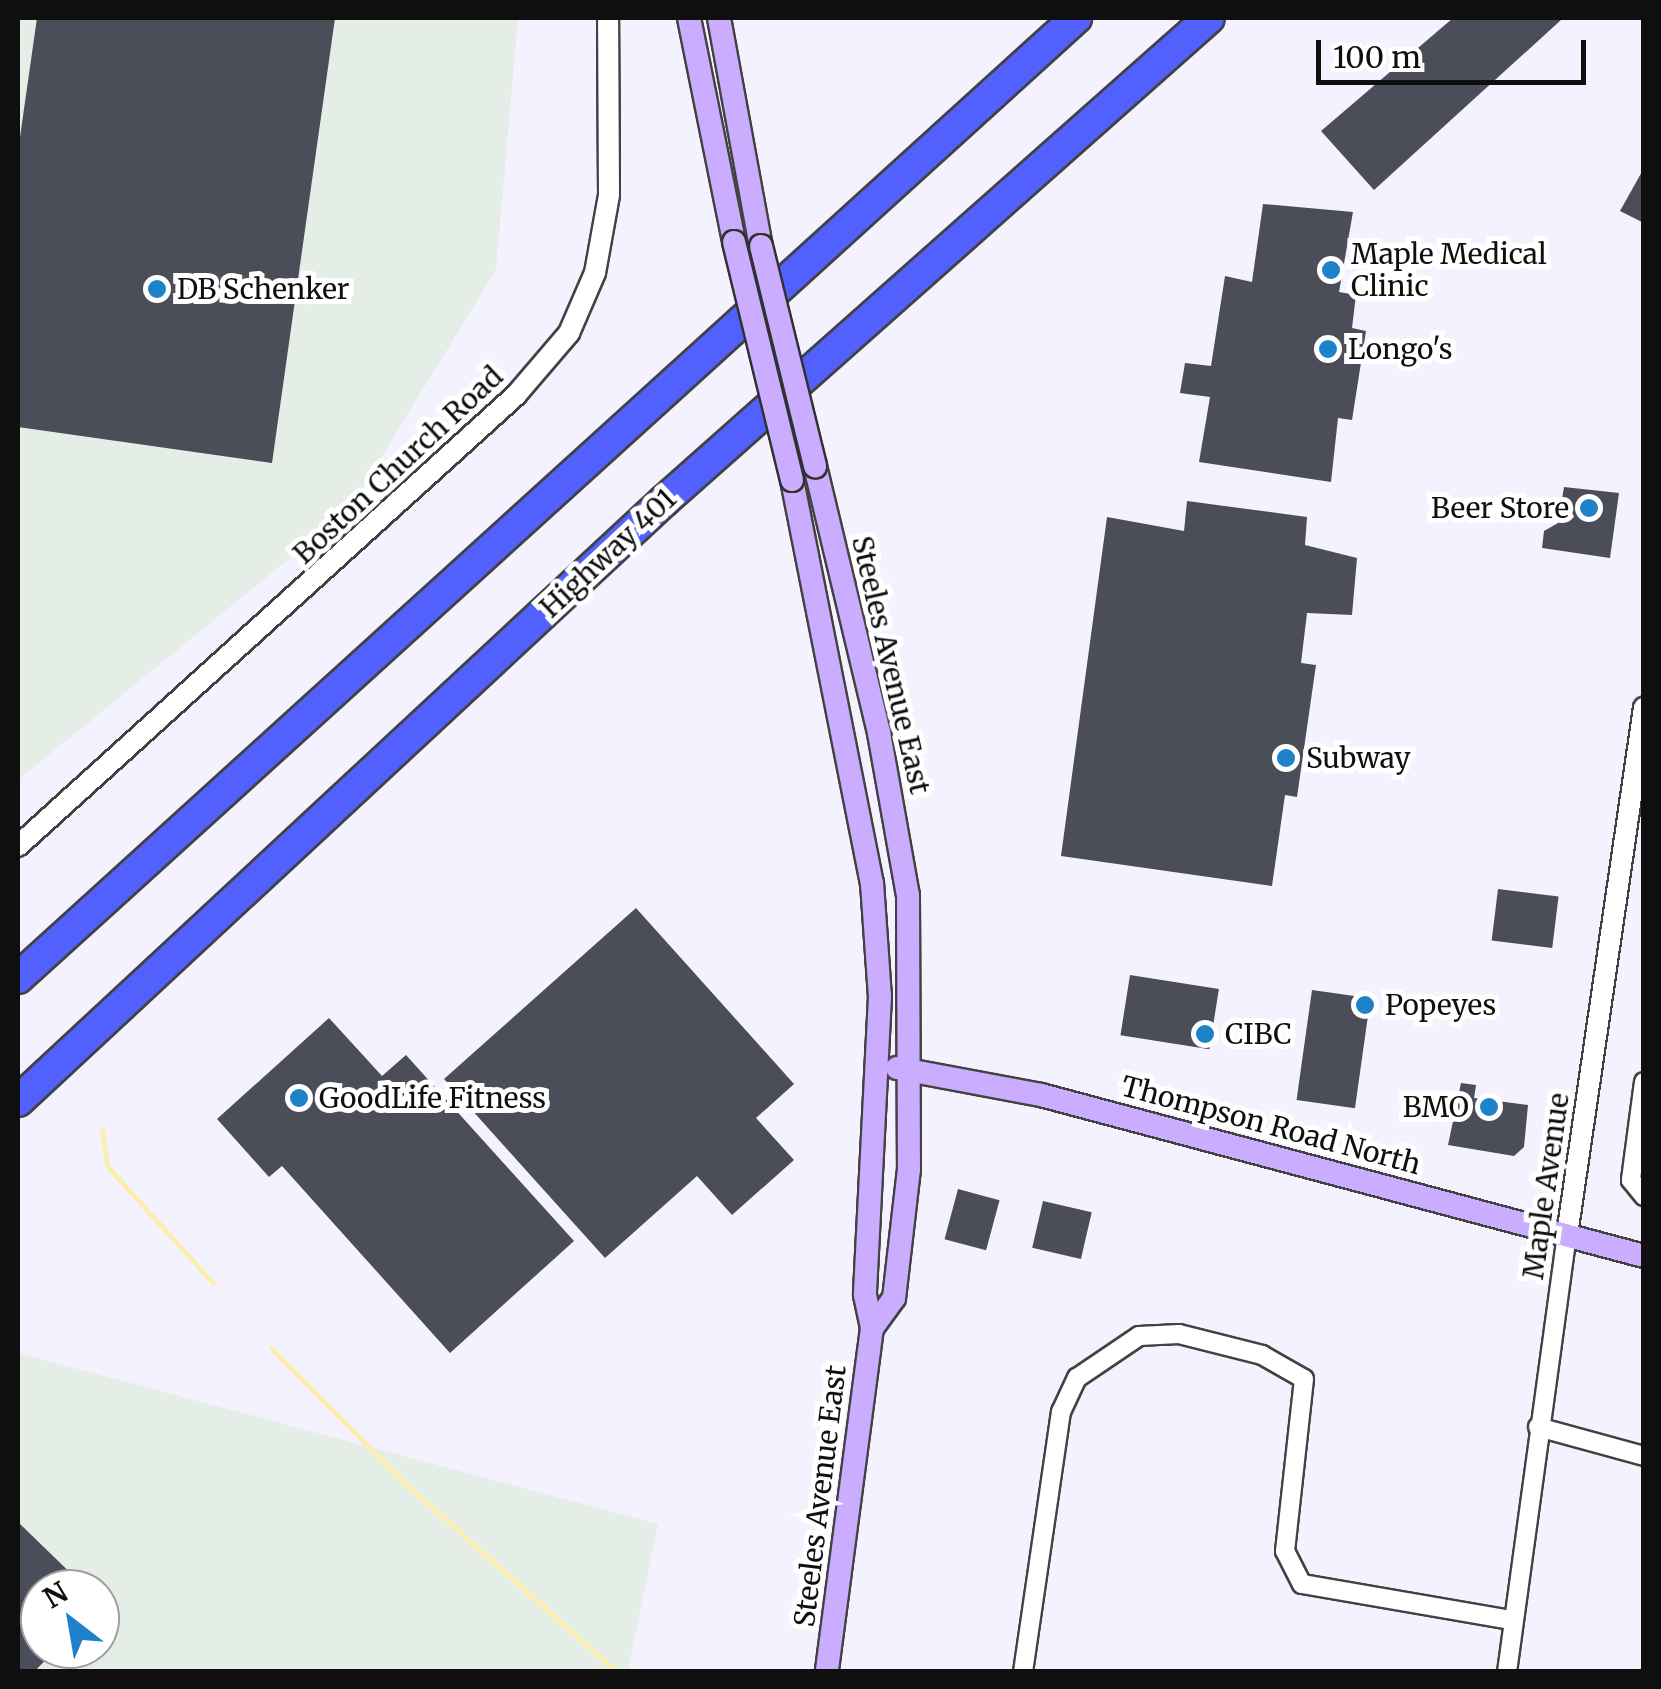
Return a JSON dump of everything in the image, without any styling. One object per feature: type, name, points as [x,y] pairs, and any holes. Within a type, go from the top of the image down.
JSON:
[{"type":"highway","points":[[18,978],[1076,18]]},
{"type":"highway","name":"Highway 401","points":[[18,1101],[664,500],[1209,18]]},
{"type":"main road","name":"Steeles Avenue East","points":[[690,18],[734,242],[792,480],[872,883],[879,1066],[864,1295],[872,1328],[827,1672]]},
{"type":"main road","name":"Steeles Avenue East","points":[[719,18],[760,246],[879,733],[908,895],[912,1070],[894,1298],[872,1328]]},
{"type":"main road","name":"Thompson Road North","points":[[879,1066],[1041,1095],[1644,1256]]},
{"type":"street","name":"Boston Church Road","points":[[18,846],[516,395],[569,333],[594,274],[609,195],[608,18]]},
{"type":"street","name":"Maple Avenue","points":[[1507,1672],[1510,1620],[1538,1427],[1638,786],[1644,708]]},
{"type":"street","points":[[1644,1082],[1631,1168],[1644,1196]]},
{"type":"street","points":[[1022,1672],[1060,1412],[1077,1378],[1139,1336],[1179,1334],[1262,1354],[1304,1380],[1285,1551],[1302,1584],[1510,1620]]},
{"type":"street","points":[[1538,1427],[1644,1456]]},
{"type":"shaded area","points":[[18,18],[518,18],[496,270],[349,510],[18,780]]},
{"type":"shaded area","points":[[18,1353],[658,1524],[628,1671],[18,1671]]},
{"type":"building","name":"DB Schenker","points":[[37,18],[335,18],[272,463],[18,427],[18,151]]},
{"type":"building","points":[[1453,18],[1561,20],[1374,190],[1321,131]]},
{"type":"building","points":[[1644,168],[1644,223],[1620,211]]},
{"type":"building","points":[[1263,204],[1353,212],[1339,292],[1356,295],[1352,328],[1366,331],[1352,420],[1338,418],[1331,482],[1199,462],[1210,397],[1180,393],[1185,363],[1211,366],[1225,276],[1252,282]]},
{"type":"building","name":"Beer Store","points":[[1564,487],[1619,493],[1610,558],[1542,548],[1544,531],[1558,523]]},
{"type":"building","points":[[1187,501],[1307,517],[1305,545],[1357,558],[1352,615],[1307,613],[1301,663],[1316,665],[1297,797],[1285,795],[1272,886],[1061,856],[1107,517],[1184,531]]},
{"type":"building","points":[[1498,889],[1559,896],[1552,948],[1492,941]]},
{"type":"building","points":[[636,908],[794,1084],[756,1118],[794,1160],[732,1215],[697,1176],[605,1258],[444,1079]]},
{"type":"building","points":[[1130,975],[1219,989],[1209,1049],[1120,1035]]},
{"type":"building","points":[[1312,990],[1370,998],[1355,1108],[1297,1100]]},
{"type":"building","points":[[329,1018],[382,1076],[406,1055],[574,1241],[450,1353],[282,1166],[269,1177],[217,1119]]},
{"type":"building","points":[[1461,1083],[1476,1085],[1474,1098],[1528,1105],[1524,1147],[1514,1156],[1448,1145]]},
{"type":"building","points":[[958,1189],[1000,1200],[986,1250],[945,1239]]},
{"type":"building","points":[[1043,1201],[1092,1212],[1081,1259],[1032,1248]]},
{"type":"building","points":[[18,1522],[66,1569],[20,1569],[20,1669],[37,1669],[18,1672]]},
{"type":"waterway","points":[[102,1130],[107,1166],[213,1283]]},
{"type":"waterway","points":[[271,1348],[408,1486],[617,1672]]},
{"type":"place","name":"Maple Medical Clinic","points":[[1331,270]]},
{"type":"place","name":"DB Schenker","points":[[157,289]]},
{"type":"place","name":"Longo's","points":[[1328,349]]},
{"type":"place","name":"Beer Store","points":[[1589,508]]},
{"type":"place","name":"Subway","points":[[1286,758]]},
{"type":"place","name":"Popeyes","points":[[1365,1005]]},
{"type":"place","name":"CIBC","points":[[1205,1034]]},
{"type":"place","name":"GoodLife Fitness","points":[[299,1098]]},
{"type":"place","name":"BMO","points":[[1489,1107]]}]
